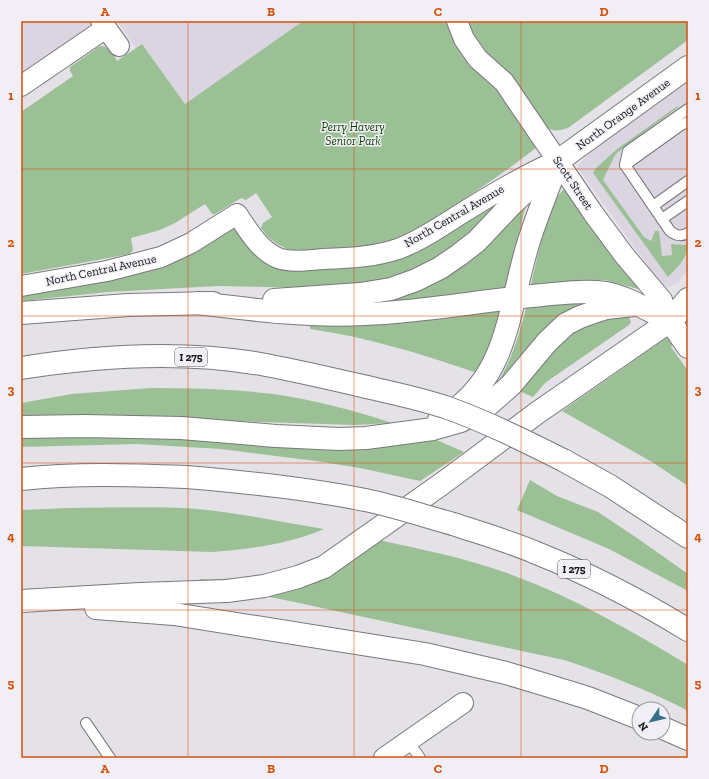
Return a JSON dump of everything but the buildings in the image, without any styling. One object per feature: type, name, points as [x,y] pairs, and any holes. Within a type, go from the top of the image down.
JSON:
[{"type":"main road","name":"North Orange Avenue","points":[[198,303],[360,294],[391,289],[416,280],[440,268],[477,241],[510,206],[558,161],[684,73]]},
{"type":"main road","points":[[418,430],[446,416],[458,408],[479,386],[488,373],[501,347],[528,242],[558,161]]},
{"type":"main road","points":[[21,313],[128,305],[198,303],[265,312],[364,314],[408,311],[515,297],[592,292],[607,293],[621,297],[670,321]]},
{"type":"main road","points":[[21,602],[140,594],[227,592],[264,586],[298,577],[324,567],[443,483],[537,413],[670,321],[688,299]]},
{"type":"main road","points":[[21,427],[85,426],[181,428],[276,436],[339,439],[366,438],[433,429],[454,424],[474,415],[486,407],[511,385],[547,342],[566,324],[580,317],[606,308],[637,304]]},
{"type":"main road","name":"Scott Street","points":[[670,321],[688,347]]},
{"type":"main road","name":"I 275","points":[[21,368],[68,361],[126,356],[179,356],[222,359],[266,365],[402,395],[447,408],[514,436],[610,486],[688,538]]},
{"type":"main road","name":"I 275","points":[[21,479],[111,475],[186,477],[261,484],[338,495],[396,508],[453,524],[534,552],[579,571],[688,630]]},
{"type":"main road","points":[[21,602],[174,614],[425,654],[506,673],[588,698],[631,715]]},
{"type":"main road","points":[[671,732],[688,739]]},
{"type":"street","name":"Scott Street","points":[[457,21],[464,39],[478,59],[504,82],[589,208],[624,255],[662,300],[670,321]]},
{"type":"street","points":[[21,86],[104,24],[119,46]]},
{"type":"street","name":"North Central Avenue","points":[[21,286],[108,271],[161,257],[190,244],[237,214],[257,242],[278,258],[290,260],[309,260],[376,255],[399,249],[416,241],[498,190],[527,174],[558,161]]},
{"type":"street","points":[[670,321],[688,309]]},
{"type":"street","points":[[384,758],[463,703]]},
{"type":"lane","points":[[688,109],[628,151],[625,166],[670,231],[676,236],[684,236],[688,233]]},
{"type":"lane","points":[[625,166],[681,125],[688,122]]},
{"type":"lane","points":[[653,206],[688,181]]},
{"type":"lane","points":[[662,220],[688,201]]},
{"type":"lane","points":[[86,723],[110,758]]},
{"type":"lane","points":[[408,742],[420,758]]},
{"type":"shaded area","points":[[21,21],[89,21],[92,26],[21,76]]},
{"type":"shaded area","points":[[117,21],[303,21],[185,104],[142,44],[136,48]]},
{"type":"shaded area","points":[[688,82],[688,269],[678,282],[669,287],[661,283],[656,277],[578,168],[579,164],[589,154],[616,131]]},
{"type":"green space","name":"Perry Havery Senior Park","points":[[303,21],[447,21],[495,83],[535,143],[536,148],[440,216],[411,234],[379,245],[356,249],[297,251],[287,249],[268,237],[261,228],[263,223],[272,217],[256,193],[246,200],[241,198],[215,214],[212,214],[205,204],[175,223],[160,230],[131,238],[133,250],[130,254],[21,274],[21,112],[73,76],[70,71],[70,67],[100,46],[106,47],[117,61],[142,44],[185,104]]},
{"type":"green space","points":[[464,21],[688,21],[688,40],[568,128],[556,130],[545,126],[489,60]]},
{"type":"green space","points":[[679,105],[676,109],[615,155],[603,180],[644,237],[651,241],[655,231],[659,231],[662,256],[672,255],[671,244],[685,245],[688,243],[688,248],[684,258],[679,266],[668,277],[593,173],[595,169],[617,149]]},
{"type":"green space","points":[[564,189],[642,290],[605,280],[591,280],[532,287],[531,285],[543,234],[553,206],[558,196]]},
{"type":"green space","points":[[506,190],[488,218],[440,260],[372,284],[316,288],[217,286],[108,292],[21,301],[21,295],[168,263],[186,256],[234,226],[248,244],[355,266],[382,264],[405,256]]},
{"type":"green space","points":[[526,204],[506,289],[398,304],[350,301],[370,300]]},
{"type":"green space","points":[[593,301],[573,308],[523,360],[498,382],[516,344],[527,304]]},
{"type":"green space","points":[[501,306],[495,336],[477,373],[436,359],[373,341],[310,329],[310,322]]},
{"type":"green space","points":[[629,317],[631,322],[629,325],[545,383],[533,397],[517,390],[567,332],[590,320]]},
{"type":"green space","points":[[666,338],[669,338],[674,343],[671,347],[688,371],[688,486],[652,462],[562,411]]},
{"type":"green space","points":[[151,388],[212,389],[273,394],[333,406],[392,423],[355,425],[108,417],[21,417],[21,403],[72,394]]},
{"type":"green space","points":[[21,432],[373,447],[424,441],[432,438],[464,452],[420,481],[360,468],[221,449],[137,444],[21,447]]},
{"type":"green space","points":[[530,480],[557,496],[598,512],[637,538],[688,574],[688,591],[609,549],[517,510]]},
{"type":"green space","points":[[149,507],[197,509],[245,515],[324,529],[270,545],[213,552],[21,546],[21,510]]},
{"type":"green space","points":[[370,538],[443,554],[479,564],[538,585],[582,605],[688,665],[688,711],[659,696],[564,660],[285,600],[200,584],[200,579],[250,577],[298,567]]}]
